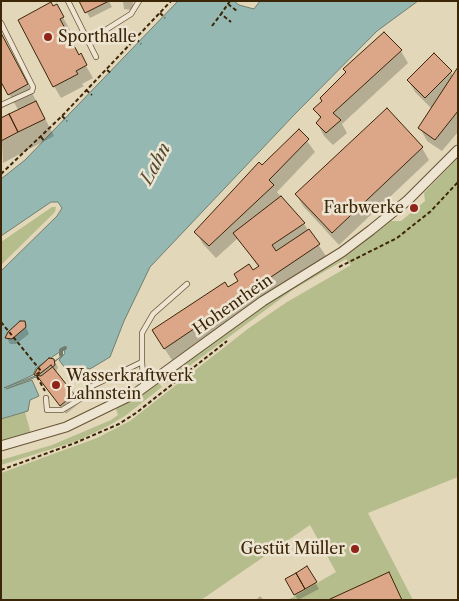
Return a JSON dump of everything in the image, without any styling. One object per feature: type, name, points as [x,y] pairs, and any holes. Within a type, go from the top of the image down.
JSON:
[{"type":"street","name":"Hohenrhein","points":[[1,446],[66,427],[144,387],[263,300],[342,252],[408,200],[458,150]]},
{"type":"lane","points":[[68,1],[96,58]]},
{"type":"lane","points":[[88,41],[132,14],[139,1]]},
{"type":"lane","points":[[1,23],[32,87],[32,90],[1,105]]},
{"type":"lane","points":[[144,387],[142,333],[153,314],[187,284]]},
{"type":"lane","points":[[46,398],[47,410],[62,410],[82,398],[86,389],[142,362]]},
{"type":"path","points":[[1,174],[62,116],[171,1]]},
{"type":"path","points":[[212,26],[230,1]]},
{"type":"path","points":[[228,4],[237,11]]},
{"type":"path","points":[[160,13],[165,18]]},
{"type":"path","points":[[221,14],[231,22]]},
{"type":"path","points":[[136,39],[141,44]]},
{"type":"path","points":[[107,70],[112,74]]},
{"type":"path","points":[[86,90],[92,95]]},
{"type":"path","points":[[62,116],[67,121]]},
{"type":"path","points":[[41,137],[45,142]]},
{"type":"path","points":[[338,268],[397,238],[431,211],[458,182]]},
{"type":"path","points":[[1,322],[41,371],[36,375],[47,394],[46,398]]},
{"type":"path","points":[[1,470],[75,443],[118,424],[136,413],[229,340]]},
{"type":"green space","points":[[458,158],[458,477],[368,513],[413,600],[288,600],[336,572],[310,525],[201,600],[1,600],[1,473],[97,438],[130,421],[249,328],[287,302],[351,265],[346,259],[294,289],[165,384],[162,380],[263,306],[345,257],[391,221],[401,221],[425,201],[424,193]]},
{"type":"green space","points":[[52,207],[56,207],[55,212],[1,265],[1,242]]},
{"type":"green space","points":[[158,382],[162,387],[125,416],[108,426],[77,441],[1,465],[1,460],[52,445],[111,420],[118,415],[116,409]]},
{"type":"green space","points":[[25,412],[31,434],[1,442],[1,419]]},
{"type":"water","name":"Lahn","points":[[178,1],[234,1],[239,5],[254,9],[260,1],[418,1],[377,31],[295,114],[150,267],[124,321],[110,357],[90,369],[80,366],[71,376],[59,360],[65,353],[64,349],[36,368],[33,375],[4,388],[35,376],[63,355],[36,377],[6,389],[32,380],[39,396],[30,400],[28,411],[1,419],[1,271],[57,216],[62,208],[58,202],[51,202],[1,236],[1,179],[25,160]]},
{"type":"building","points":[[79,1],[109,1],[85,13]]},
{"type":"building","name":"Sporthalle","points":[[51,2],[53,6],[57,4],[64,17],[60,19],[79,55],[81,53],[87,65],[76,71],[78,74],[53,87],[18,20]]},
{"type":"building","points":[[384,32],[402,50],[333,113],[341,120],[326,133],[316,123],[321,117],[313,109],[322,101],[320,98],[346,72],[343,69]]},
{"type":"building","points":[[1,33],[28,84],[8,95],[1,82]]},
{"type":"building","points":[[434,53],[452,71],[425,98],[407,80]]},
{"type":"building","points":[[458,67],[458,111],[435,140],[418,128]]},
{"type":"building","points":[[36,101],[45,119],[18,132],[9,114]]},
{"type":"building","points":[[387,108],[423,147],[332,233],[295,194]]},
{"type":"building","points":[[9,114],[18,132],[1,141],[1,118]]},
{"type":"building","points":[[299,129],[309,139],[269,180],[274,185],[209,246],[194,232],[259,162],[262,165]]},
{"type":"building","points":[[281,196],[305,223],[272,245],[276,251],[309,229],[320,244],[164,349],[152,330],[225,282],[228,287],[238,281],[234,274],[249,264],[253,270],[259,266],[233,233]]},
{"type":"building","points":[[20,321],[25,321],[26,327],[12,339],[5,338],[8,332]]},
{"type":"building","points":[[49,358],[54,359],[55,365],[41,376],[34,375],[37,369]]},
{"type":"building","name":"Wasserkraftwerk Lahnstein","points":[[51,365],[74,394],[60,406],[37,376]]},
{"type":"building","points":[[307,566],[317,582],[305,589],[296,573]]},
{"type":"building","points":[[389,572],[402,600],[328,600]]},
{"type":"building","points":[[296,573],[305,589],[294,595],[285,579]]},
{"type":"waterway","points":[[61,355],[61,350],[65,348]]},
{"type":"place","name":"Sporthalle","points":[[48,37]]},
{"type":"place","name":"Farbwerke","points":[[414,208]]},
{"type":"place","name":"Wasserkraftwerk Lahnstein","points":[[56,385]]},
{"type":"place","name":"Gestüt Müller","points":[[355,549]]}]
